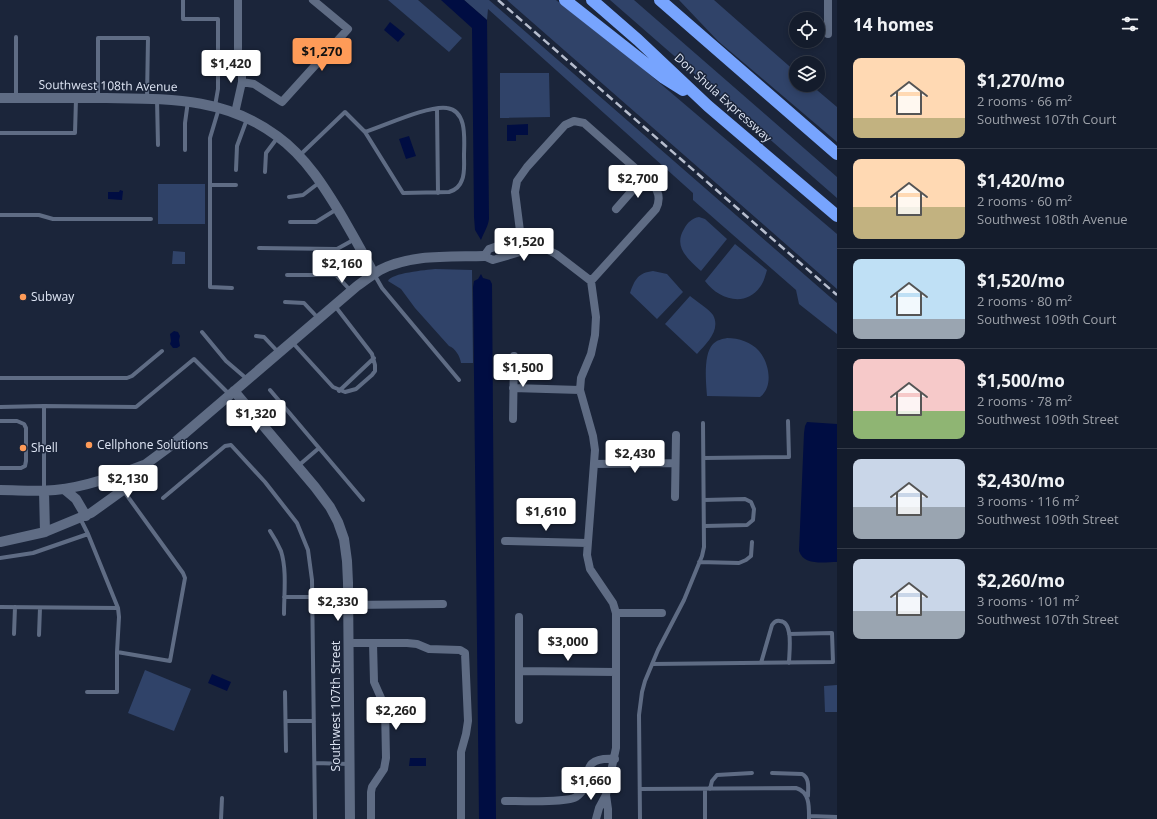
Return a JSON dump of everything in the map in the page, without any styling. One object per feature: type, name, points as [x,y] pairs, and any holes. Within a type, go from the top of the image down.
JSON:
[{"type":"highway","points":[[565,0],[664,78],[708,106]]},
{"type":"highway","name":"Don Shula Expressway","points":[[592,0],[638,40],[708,106],[837,216]]},
{"type":"highway","points":[[660,0],[837,154]]},
{"type":"highway","points":[[670,0],[699,33]]},
{"type":"street","points":[[235,113],[242,82],[242,75],[238,60],[238,0]]},
{"type":"street","points":[[242,82],[254,84],[282,102],[348,29],[313,0]]},
{"type":"street","points":[[828,0],[828,34]]},
{"type":"street","name":"Southwest 108th Avenue","points":[[0,98],[98,98],[188,101],[217,107],[235,113],[263,126],[279,137],[299,155],[321,182],[338,209],[374,274]]},
{"type":"street","points":[[591,281],[657,206],[659,195],[656,188],[645,176],[584,123],[574,121],[566,124],[530,163],[516,183],[515,192],[520,230],[526,241],[529,244],[548,250],[560,257],[591,281],[596,317],[595,339],[590,358],[581,378],[580,390],[593,436],[594,464],[590,500],[587,562],[590,569],[613,603],[616,613],[616,748],[606,795],[599,808],[596,819]]},
{"type":"street","points":[[616,209],[645,176]]},
{"type":"street","points":[[484,256],[489,249],[517,239],[526,241]]},
{"type":"street","points":[[0,542],[45,532],[83,517],[123,490],[146,464],[232,393],[351,291],[374,274],[389,266],[409,260],[434,257],[484,256],[493,260],[520,252],[526,241]]},
{"type":"street","points":[[513,419],[514,356]]},
{"type":"street","points":[[513,388],[580,390]]},
{"type":"street","name":"Southwest 107th Street","points":[[232,393],[298,466],[327,502],[344,539],[347,561],[349,605],[350,819]]},
{"type":"street","points":[[675,497],[676,435]]},
{"type":"street","points":[[594,464],[675,463]]},
{"type":"street","points":[[0,490],[44,491],[87,485],[146,464]]},
{"type":"street","points":[[64,489],[76,499],[83,517]]},
{"type":"street","points":[[44,491],[45,532]]},
{"type":"street","points":[[505,541],[587,543]]},
{"type":"street","points":[[349,605],[443,604]]},
{"type":"street","points":[[616,613],[662,613]]},
{"type":"street","points":[[519,618],[519,720]]},
{"type":"street","points":[[349,643],[411,643],[429,649],[460,650],[465,653],[468,721],[461,752],[461,819]]},
{"type":"street","points":[[371,819],[372,787],[384,769],[386,758],[386,707],[374,682],[373,643]]},
{"type":"street","points":[[519,671],[616,672]]},
{"type":"street","points":[[505,801],[560,800],[574,798],[582,791],[592,763],[596,759],[614,758]]},
{"type":"street","points":[[606,795],[608,819]]},
{"type":"lane","points":[[183,0],[183,19],[218,19],[217,107],[210,138],[210,287],[232,288]]},
{"type":"lane","points":[[16,38],[16,98]]},
{"type":"lane","points":[[98,98],[98,38],[148,38],[148,63],[158,145]]},
{"type":"lane","points":[[0,133],[75,133],[76,98]]},
{"type":"lane","points":[[185,150],[185,124],[188,101]]},
{"type":"lane","points":[[299,155],[345,112],[365,132],[403,193],[438,193],[454,190],[462,181],[464,175],[464,132],[462,123],[457,113],[449,108],[420,112],[365,132]]},
{"type":"lane","points":[[437,109],[438,193]]},
{"type":"lane","points":[[236,170],[237,146],[248,119]]},
{"type":"lane","points":[[265,172],[266,153],[279,137]]},
{"type":"lane","points":[[289,197],[303,196],[321,182]]},
{"type":"lane","points":[[210,185],[236,185]]},
{"type":"lane","points":[[290,222],[316,222],[338,209]]},
{"type":"lane","points":[[0,215],[39,215],[53,219],[151,219]]},
{"type":"lane","points":[[259,248],[337,249],[355,239]]},
{"type":"lane","points":[[287,274],[336,275],[351,291]]},
{"type":"lane","points":[[374,274],[382,288],[460,380]]},
{"type":"lane","points":[[285,302],[304,303],[319,319]]},
{"type":"lane","points":[[292,342],[333,387],[339,391],[346,392],[355,390],[372,375],[375,368],[374,358],[335,305]]},
{"type":"lane","points":[[202,332],[226,361],[247,380]]},
{"type":"lane","points":[[256,336],[265,338],[279,353]]},
{"type":"lane","points":[[0,378],[127,378],[132,376],[162,351]]},
{"type":"lane","points":[[339,391],[374,358]]},
{"type":"lane","points":[[0,407],[136,407],[194,359],[232,393]]},
{"type":"lane","points":[[270,390],[363,500]]},
{"type":"lane","points":[[44,406],[44,491]]},
{"type":"lane","points":[[0,421],[17,421],[24,424],[26,428],[26,461],[24,466],[21,468],[0,468]]},
{"type":"lane","points":[[704,458],[789,457],[788,421]]},
{"type":"lane","points":[[640,819],[640,703],[644,686],[652,664],[684,600],[704,547],[703,423]]},
{"type":"lane","points":[[164,498],[225,446],[229,445],[233,446],[265,482],[301,530],[310,559],[312,597],[315,819]]},
{"type":"lane","points":[[298,466],[319,448]]},
{"type":"lane","points":[[117,652],[170,661],[185,583],[183,573],[123,490]]},
{"type":"lane","points":[[704,500],[745,499],[751,502],[754,509],[753,520],[748,525],[705,526]]},
{"type":"lane","points":[[83,517],[88,534],[118,608],[119,617],[116,692],[86,692]]},
{"type":"lane","points":[[270,531],[282,557],[284,614]]},
{"type":"lane","points":[[0,558],[33,553],[88,534]]},
{"type":"lane","points":[[699,562],[742,562],[751,556],[752,542]]},
{"type":"lane","points":[[284,597],[312,597]]},
{"type":"lane","points":[[0,607],[118,608]]},
{"type":"lane","points":[[14,634],[15,607]]},
{"type":"lane","points":[[39,634],[40,608]]},
{"type":"lane","points":[[761,663],[771,628],[774,623],[780,621],[786,623],[789,628],[789,663]]},
{"type":"lane","points":[[652,664],[833,662],[832,633],[789,634]]},
{"type":"lane","points":[[285,692],[286,751]]},
{"type":"lane","points":[[286,721],[314,721]]},
{"type":"lane","points":[[315,763],[350,764]]},
{"type":"lane","points":[[772,773],[802,774],[808,778],[809,818],[837,817]]},
{"type":"lane","points":[[710,789],[712,781],[717,775],[752,774]]},
{"type":"lane","points":[[640,789],[796,788],[803,791],[808,799]]},
{"type":"lane","points":[[704,819],[705,789]]},
{"type":"lane","points":[[222,798],[222,819]]},
{"type":"shaded area","points":[[388,0],[418,0],[462,38],[449,52]]},
{"type":"shaded area","points":[[441,0],[464,0],[487,20],[489,219],[481,240],[475,230],[474,217],[472,28]]},
{"type":"shaded area","points":[[464,0],[489,0],[837,303],[837,334],[799,304],[796,290],[693,200],[693,193],[488,9],[487,20]]},
{"type":"shaded area","points":[[507,0],[556,0],[642,68],[837,234],[837,289]]},
{"type":"shaded area","points":[[610,0],[634,0],[837,177],[837,198]]},
{"type":"shaded area","points":[[679,0],[714,0],[789,66],[789,92],[819,92],[837,107],[837,142],[718,41]]},
{"type":"shaded area","points":[[390,22],[405,34],[398,42],[384,30]]},
{"type":"shaded area","points":[[500,73],[549,73],[550,117],[500,118]]},
{"type":"shaded area","points":[[528,124],[528,135],[516,135],[516,141],[507,141],[507,125]]},
{"type":"shaded area","points":[[409,136],[416,156],[406,159],[399,139]]},
{"type":"shaded area","points":[[158,184],[205,184],[205,224],[158,224]]},
{"type":"shaded area","points":[[120,190],[123,191],[122,200],[108,199],[108,192],[119,192]]},
{"type":"shaded area","points":[[699,217],[705,219],[727,239],[701,271],[687,257],[681,247],[680,241],[681,235],[687,225],[692,220]]},
{"type":"shaded area","points":[[735,244],[767,270],[760,287],[754,294],[739,299],[732,299],[724,296],[710,287],[705,281]]},
{"type":"shaded area","points":[[173,251],[185,252],[185,264],[172,264]]},
{"type":"shaded area","points":[[435,269],[472,270],[473,363],[461,363],[455,350],[449,346],[415,308],[401,289],[388,281],[395,276],[402,274]]},
{"type":"shaded area","points":[[653,271],[667,274],[683,292],[657,319],[630,293],[640,275]]},
{"type":"shaded area","points":[[481,274],[483,278],[490,280],[492,284],[496,819],[479,819],[473,287],[474,281],[478,279]]},
{"type":"shaded area","points":[[690,296],[713,315],[715,321],[712,336],[697,354],[665,324]]},
{"type":"shaded area","points":[[174,331],[178,332],[180,336],[180,346],[177,348],[173,348],[170,344],[170,334]]},
{"type":"shaded area","points":[[727,338],[749,343],[759,351],[765,361],[768,381],[764,393],[760,397],[707,396],[706,361],[710,349],[713,344]]},
{"type":"shaded area","points":[[807,422],[837,424],[837,562],[810,561],[805,559],[799,551],[804,433]]},
{"type":"shaded area","points":[[145,670],[191,689],[174,731],[128,713]]},
{"type":"shaded area","points":[[212,674],[231,682],[227,691],[208,683]]},
{"type":"shaded area","points":[[837,685],[837,712],[825,712],[824,686]]},
{"type":"shaded area","points":[[410,758],[426,758],[426,766],[409,766]]},
{"type":"railway","points":[[498,0],[837,295]]},
{"type":"place","name":"Subway","points":[[23,297]]},
{"type":"place","name":"Cellphone Solutions","points":[[89,445]]},
{"type":"place","name":"Shell","points":[[23,448]]}]
